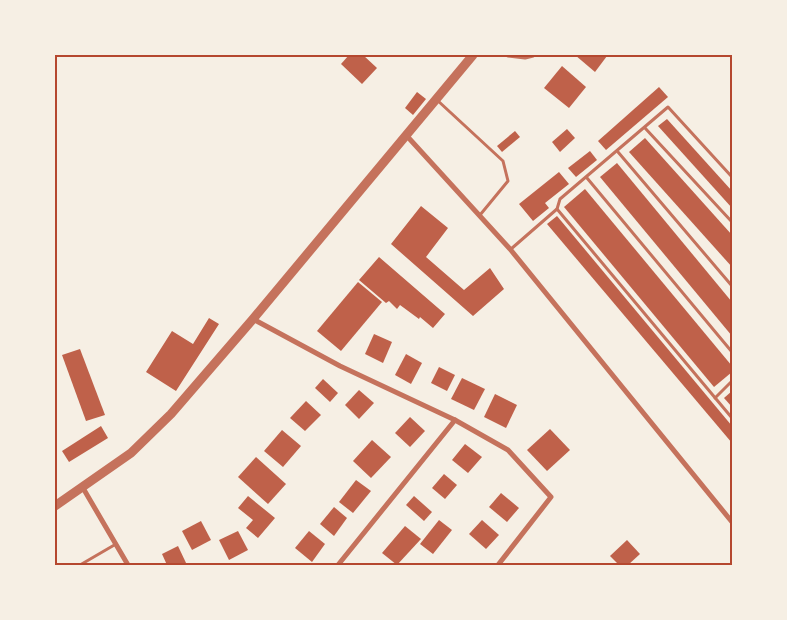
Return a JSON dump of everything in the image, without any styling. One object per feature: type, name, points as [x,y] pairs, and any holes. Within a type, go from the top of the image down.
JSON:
[{"type":"street","points":[[55,506],[131,453],[171,414],[254,319],[473,55]]},
{"type":"street","points":[[508,55],[526,57],[533,55]]},
{"type":"street","points":[[406,134],[510,249],[732,522]]},
{"type":"street","points":[[254,319],[340,366],[456,420],[508,450],[551,497],[498,565]]},
{"type":"street","points":[[338,565],[456,420]]},
{"type":"street","points":[[83,488],[128,565]]},
{"type":"lane","points":[[436,99],[503,161],[508,181],[480,215]]},
{"type":"lane","points":[[510,249],[557,209],[560,199],[618,152],[668,107],[732,178]]},
{"type":"lane","points":[[645,128],[732,222]]},
{"type":"lane","points":[[618,152],[732,286]]},
{"type":"lane","points":[[587,178],[732,352]]},
{"type":"lane","points":[[557,209],[732,418]]},
{"type":"lane","points":[[715,398],[732,381]]},
{"type":"lane","points":[[80,565],[116,544]]},
{"type":"building","points":[[349,55],[363,55],[377,68],[362,84],[341,64]]},
{"type":"building","points":[[575,55],[606,55],[607,56],[595,72]]},
{"type":"building","points":[[562,66],[586,87],[569,108],[544,88]]},
{"type":"building","points":[[659,87],[668,97],[606,150],[598,141]]},
{"type":"building","points":[[417,92],[426,99],[413,115],[405,108]]},
{"type":"building","points":[[667,119],[732,191],[732,208],[658,126]]},
{"type":"building","points":[[567,129],[575,138],[560,152],[552,142]]},
{"type":"building","points":[[515,131],[520,137],[502,152],[497,146]]},
{"type":"building","points":[[645,138],[732,235],[732,267],[629,152]]},
{"type":"building","points":[[590,151],[597,160],[576,177],[568,168]]},
{"type":"building","points":[[617,163],[732,302],[732,336],[600,177]]},
{"type":"building","points":[[559,172],[569,184],[545,203],[549,208],[533,221],[519,204]]},
{"type":"building","points":[[585,189],[732,366],[732,372],[714,387],[564,207]]},
{"type":"building","points":[[421,206],[448,228],[426,257],[464,290],[490,268],[504,289],[473,316],[391,244]]},
{"type":"building","points":[[557,216],[732,426],[732,443],[547,224]]},
{"type":"building","points":[[379,257],[445,314],[433,328],[420,317],[419,319],[400,305],[397,309],[389,301],[386,303],[359,280]]},
{"type":"building","points":[[358,282],[382,302],[341,351],[317,331]]},
{"type":"building","points":[[209,318],[219,324],[176,391],[146,372],[172,331],[193,344]]},
{"type":"building","points":[[374,334],[392,342],[383,363],[365,354]]},
{"type":"building","points":[[80,349],[105,415],[86,421],[62,355]]},
{"type":"building","points":[[406,354],[422,363],[411,384],[395,375]]},
{"type":"building","points":[[439,367],[455,375],[447,391],[431,383]]},
{"type":"building","points":[[462,378],[485,389],[474,410],[451,399]]},
{"type":"building","points":[[323,379],[338,393],[330,402],[315,388]]},
{"type":"building","points":[[359,390],[374,403],[359,419],[345,405]]},
{"type":"building","points":[[732,391],[732,407],[724,398]]},
{"type":"building","points":[[495,394],[517,405],[506,428],[484,417]]},
{"type":"building","points":[[306,401],[321,415],[305,431],[290,418]]},
{"type":"building","points":[[410,417],[425,431],[410,447],[395,433]]},
{"type":"building","points":[[101,426],[108,438],[69,462],[62,451]]},
{"type":"building","points":[[550,429],[570,450],[547,471],[527,450]]},
{"type":"building","points":[[282,430],[301,446],[283,467],[264,451]]},
{"type":"building","points":[[372,440],[391,457],[371,478],[353,461]]},
{"type":"building","points":[[465,444],[482,457],[468,473],[452,460]]},
{"type":"building","points":[[256,457],[286,484],[268,504],[238,477]]},
{"type":"building","points":[[444,474],[457,485],[445,499],[432,488]]},
{"type":"building","points":[[356,480],[371,491],[353,513],[339,502]]},
{"type":"building","points":[[501,493],[519,508],[507,522],[489,507]]},
{"type":"building","points":[[248,496],[275,518],[258,538],[246,528],[253,520],[238,508]]},
{"type":"building","points":[[414,496],[432,512],[424,521],[406,505]]},
{"type":"building","points":[[334,507],[347,518],[334,536],[320,524]]},
{"type":"building","points":[[439,520],[452,530],[433,554],[420,544]]},
{"type":"building","points":[[482,520],[499,535],[486,549],[469,534]]},
{"type":"building","points":[[201,521],[211,540],[192,550],[182,531]]},
{"type":"building","points":[[405,526],[421,539],[397,565],[382,553]]},
{"type":"building","points":[[238,531],[248,550],[229,560],[219,540]]},
{"type":"building","points":[[309,531],[325,544],[312,562],[295,548]]},
{"type":"building","points":[[627,540],[640,554],[628,565],[619,565],[610,556]]},
{"type":"building","points":[[178,546],[187,565],[167,565],[162,554]]}]
